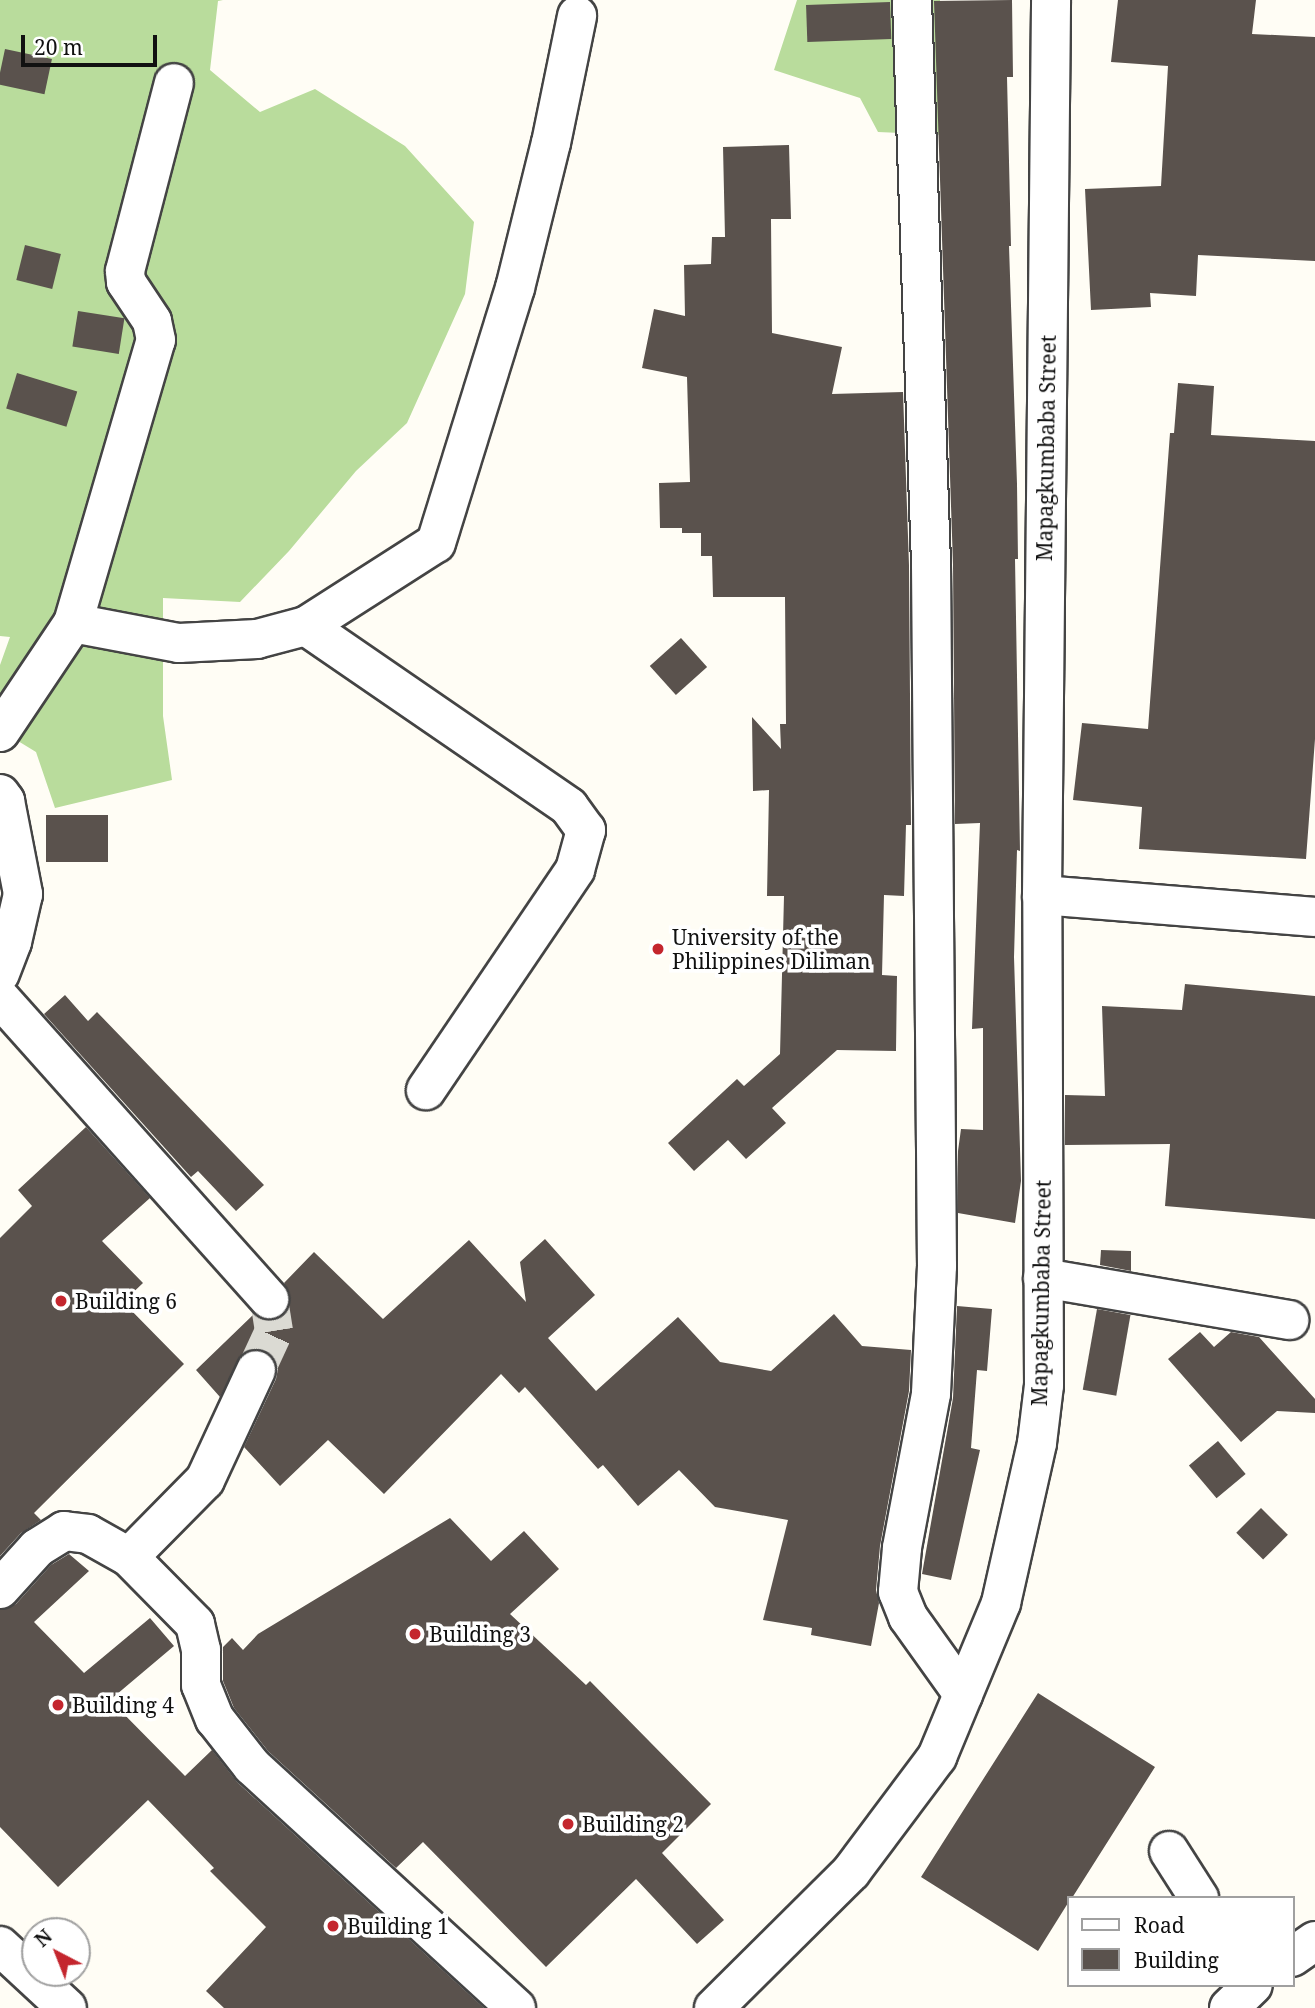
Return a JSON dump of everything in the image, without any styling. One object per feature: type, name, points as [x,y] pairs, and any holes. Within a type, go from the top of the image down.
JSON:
[{"type":"street","points":[[912,0],[931,565],[937,1266],[931,1394],[902,1548],[898,1592],[908,1617],[963,1694]]},
{"type":"street","name":"Mapagkumbaba Street","points":[[714,2008],[852,1872],[937,1757],[1001,1603],[1037,1443],[1044,1385],[1042,895],[1051,0]]},
{"type":"street","points":[[73,623],[179,643],[257,639],[306,626],[436,543],[516,288],[551,143],[577,16]]},
{"type":"street","points":[[0,732],[73,623],[156,340],[152,321],[126,282],[125,271],[174,83]]},
{"type":"street","points":[[306,626],[569,807],[586,830],[575,870],[426,1090]]},
{"type":"street","points":[[0,794],[5,801],[23,894],[12,942],[0,974]]},
{"type":"street","points":[[1042,895],[1315,917]]},
{"type":"street","points":[[0,998],[269,1299]]},
{"type":"street","points":[[1044,1278],[1289,1320]]},
{"type":"street","points":[[129,1558],[205,1479],[256,1370]]},
{"type":"street","points":[[0,1589],[37,1548],[64,1531],[88,1534],[129,1558],[195,1624],[201,1650],[201,1685],[215,1719],[252,1766],[516,2008]]},
{"type":"street","points":[[1169,1851],[1198,1896]]},
{"type":"street","points":[[1294,1957],[1315,1941]]},
{"type":"street","points":[[0,1946],[67,2008]]},
{"type":"street","points":[[1229,2008],[1251,1987]]},
{"type":"green space","points":[[0,0],[223,0],[218,1],[210,70],[260,112],[315,89],[405,146],[474,222],[465,294],[407,423],[356,471],[289,551],[240,602],[163,598],[163,716],[172,780],[55,808],[36,752],[0,730],[0,665],[10,637],[0,636]]},
{"type":"green space","points":[[797,0],[940,0],[939,63],[991,137],[878,132],[860,98],[774,70]]},
{"type":"building","points":[[1012,0],[1013,77],[1007,77],[1018,559],[1015,559],[1020,851],[1017,850],[1014,957],[1021,1181],[1015,1223],[958,1213],[958,1151],[961,1129],[983,1130],[983,1028],[972,1029],[980,823],[955,824],[953,565],[934,1]]},
{"type":"building","points":[[1118,0],[1256,0],[1252,34],[1315,37],[1315,261],[1198,255],[1196,296],[1150,293],[1151,307],[1091,310],[1085,189],[1161,186],[1168,66],[1111,62]]},
{"type":"building","points":[[890,2],[891,39],[807,42],[806,5]]},
{"type":"building","points":[[5,49],[52,59],[44,94],[0,85]]},
{"type":"building","points":[[789,145],[791,219],[771,219],[772,333],[842,347],[832,394],[903,392],[909,565],[911,825],[906,825],[904,896],[884,895],[882,975],[897,976],[896,1051],[837,1050],[772,1108],[786,1123],[746,1159],[728,1140],[694,1171],[668,1143],[737,1079],[744,1086],[780,1054],[784,896],[767,896],[769,790],[753,791],[752,717],[781,749],[780,724],[786,724],[785,597],[713,597],[712,556],[701,556],[701,533],[682,533],[682,528],[660,528],[659,483],[690,482],[687,377],[642,368],[654,309],[685,316],[684,265],[711,264],[712,237],[725,237],[723,147]]},
{"type":"building","points":[[25,245],[61,254],[52,289],[16,280]]},
{"type":"building","points":[[78,311],[124,318],[119,354],[72,347]]},
{"type":"building","points":[[17,373],[77,391],[66,427],[6,408]]},
{"type":"building","points":[[1178,383],[1214,386],[1211,435],[1315,441],[1315,739],[1306,859],[1139,849],[1142,807],[1073,800],[1082,723],[1148,729],[1170,433],[1174,433]]},
{"type":"building","points":[[681,638],[707,667],[676,695],[650,666]]},
{"type":"building","points":[[46,815],[108,815],[108,862],[46,862]]},
{"type":"building","points":[[1185,984],[1315,996],[1315,1219],[1165,1206],[1170,1144],[1065,1145],[1065,1095],[1105,1096],[1102,1006],[1182,1010]]},
{"type":"building","points":[[65,995],[88,1021],[97,1012],[264,1185],[236,1211],[198,1171],[191,1177],[44,1014]]},
{"type":"building","name":"Building 6","points":[[86,1127],[150,1198],[102,1241],[143,1283],[123,1302],[184,1364],[34,1513],[41,1520],[21,1533],[0,1556],[0,1238],[32,1206],[18,1190]]},
{"type":"building","points":[[545,1239],[595,1295],[548,1338],[596,1391],[678,1317],[720,1362],[771,1371],[834,1314],[862,1346],[911,1350],[909,1391],[880,1546],[876,1590],[879,1603],[871,1646],[811,1635],[812,1628],[763,1620],[788,1520],[715,1507],[679,1470],[638,1506],[603,1465],[598,1469],[525,1387],[519,1393],[501,1374],[384,1494],[328,1440],[280,1486],[244,1447],[276,1379],[278,1369],[274,1358],[266,1351],[255,1348],[243,1353],[220,1397],[196,1370],[254,1314],[263,1320],[273,1320],[284,1315],[289,1306],[290,1295],[284,1283],[314,1252],[383,1319],[469,1240],[526,1302],[520,1262]]},
{"type":"building","points":[[1101,1250],[1131,1251],[1131,1271],[1100,1265]]},
{"type":"building","points":[[957,1306],[992,1309],[987,1371],[977,1370],[971,1448],[980,1450],[951,1580],[922,1574],[953,1398]]},
{"type":"building","points":[[1097,1309],[1130,1315],[1116,1396],[1083,1390]]},
{"type":"building","points":[[1200,1332],[1214,1347],[1231,1332],[1259,1337],[1315,1399],[1315,1413],[1277,1411],[1241,1442],[1168,1359]]},
{"type":"building","points":[[1218,1441],[1246,1474],[1217,1498],[1189,1465]]},
{"type":"building","points":[[1261,1508],[1288,1535],[1263,1560],[1236,1533]]},
{"type":"building","points":[[450,1518],[491,1561],[524,1531],[559,1569],[510,1614],[586,1685],[590,1681],[711,1804],[662,1853],[724,1920],[697,1944],[636,1879],[546,1967],[423,1842],[396,1868],[268,1751],[234,1708],[223,1681],[223,1647],[232,1638],[243,1650],[258,1634]]},
{"type":"building","points":[[69,1554],[89,1571],[34,1622],[84,1673],[150,1618],[174,1646],[110,1700],[185,1776],[212,1750],[237,1782],[484,2008],[224,2008],[206,1991],[266,1927],[210,1871],[214,1868],[148,1800],[58,1887],[0,1827],[0,1610],[16,1604],[51,1565]]},
{"type":"building","points":[[1038,1693],[1155,1767],[1073,1896],[1066,1896],[1066,1906],[1038,1951],[921,1877]]},
{"type":"tunnel","points":[[256,1370],[274,1331],[269,1299]]},
{"type":"place","name":"University of the Philippines Diliman","points":[[658,949]]},
{"type":"place","name":"Building 6","points":[[61,1301]]},
{"type":"place","name":"Building 3","points":[[415,1634]]},
{"type":"place","name":"Building 4","points":[[58,1705]]},
{"type":"place","name":"Building 2","points":[[568,1824]]},
{"type":"place","name":"Building 1","points":[[333,1926]]}]
